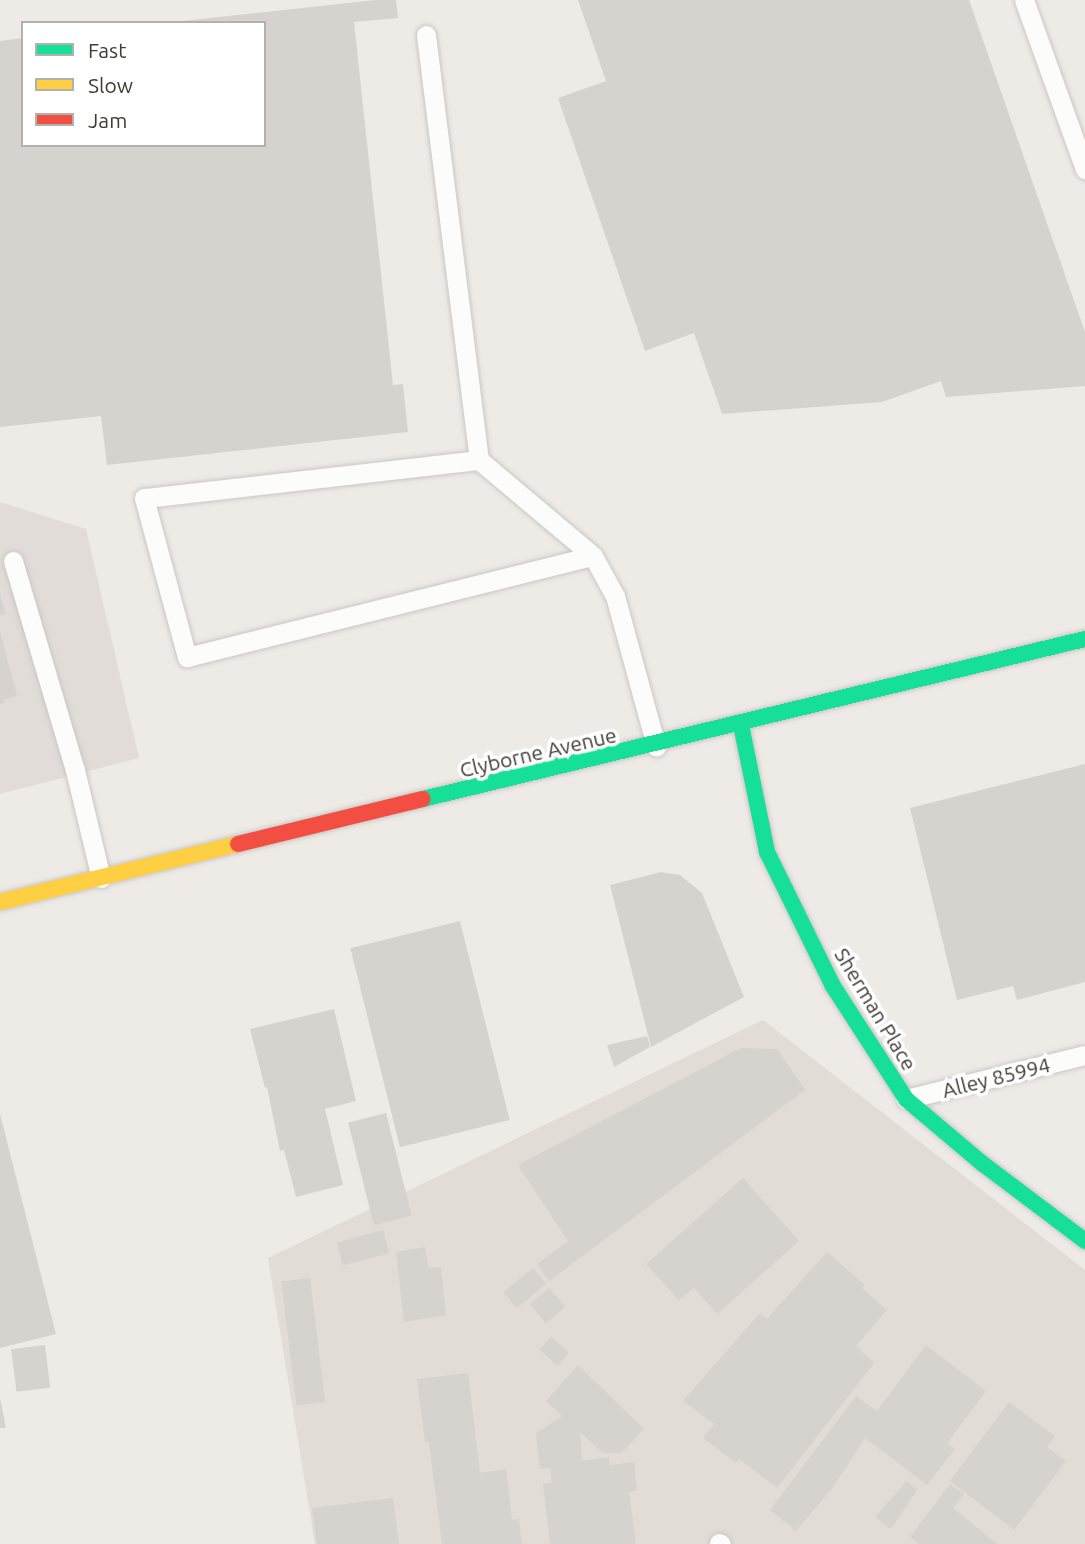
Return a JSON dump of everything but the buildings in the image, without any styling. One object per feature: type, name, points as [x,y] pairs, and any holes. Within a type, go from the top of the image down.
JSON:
[{"type":"main road","name":"Clyborne Avenue","points":[[0,902],[656,746],[1085,639]]},
{"type":"main road","name":"Sherman Place","points":[[741,725],[767,852],[833,986],[906,1099],[984,1164],[1085,1241]]},
{"type":"lane","points":[[1024,0],[1085,169]]},
{"type":"lane","points":[[426,35],[479,460],[593,556],[615,596],[656,746]]},
{"type":"lane","points":[[479,460],[144,498],[187,657],[593,556]]},
{"type":"lane","points":[[13,561],[75,771],[101,878]]},
{"type":"lane","name":"Alley 85994","points":[[906,1099],[1085,1055]]},
{"type":"shaded area","points":[[0,502],[86,529],[139,758],[0,794]]},
{"type":"shaded area","points":[[763,1020],[1085,1270],[1085,1544],[315,1544],[268,1258]]},
{"type":"traffic: fast","points":[[423,799],[1085,639]]},
{"type":"traffic: fast","points":[[741,725],[767,852],[833,986],[906,1099],[983,1164],[1085,1241]]},
{"type":"traffic: slow","points":[[0,902],[238,844]]},
{"type":"traffic: jam","points":[[238,844],[423,799]]}]
